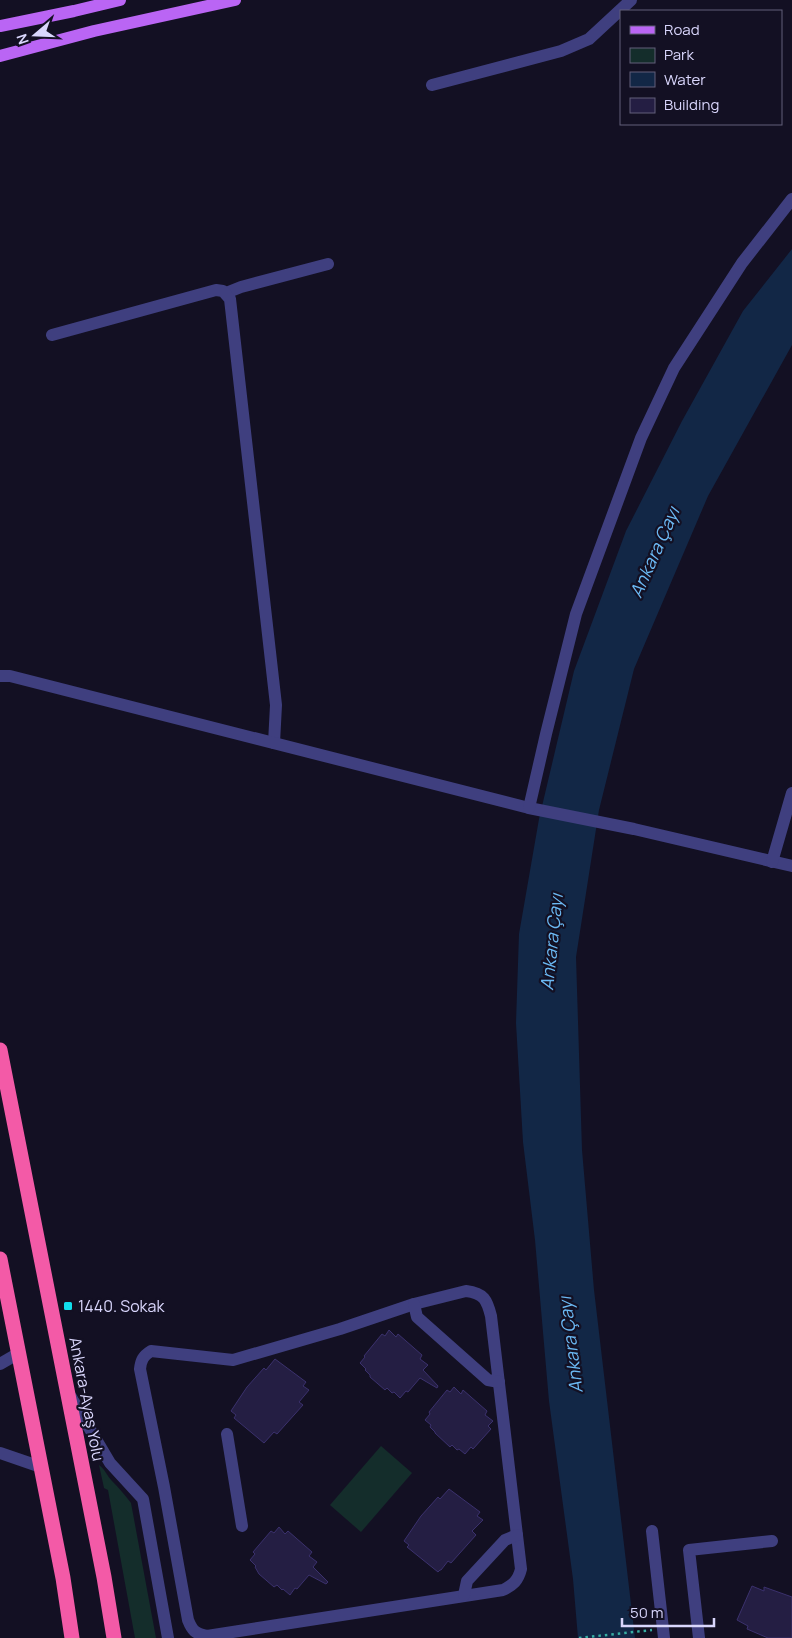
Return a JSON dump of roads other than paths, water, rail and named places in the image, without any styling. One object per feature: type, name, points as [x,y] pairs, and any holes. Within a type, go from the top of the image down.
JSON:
[{"type":"highway","name":"Ankara-Ayaş Yolu","points":[[0,1050],[104,1577],[114,1638]]},
{"type":"highway","points":[[0,1259],[42,1467],[63,1578],[72,1638]]},
{"type":"main road","points":[[0,26],[120,0]]},
{"type":"main road","points":[[0,56],[94,31],[235,0]]},
{"type":"street","points":[[620,10],[631,0]]},
{"type":"street","points":[[432,86],[561,50],[589,39],[620,10]]},
{"type":"street","points":[[529,808],[576,614],[641,438],[674,368],[742,263],[792,199]]},
{"type":"street","points":[[52,335],[216,290],[226,293],[241,287],[328,264]]},
{"type":"street","points":[[226,293],[232,302],[274,686],[276,705],[274,743]]},
{"type":"street","points":[[0,676],[10,676],[529,808],[634,829],[792,866]]},
{"type":"street","points":[[772,862],[792,793]]},
{"type":"street","points":[[466,1291],[476,1292],[488,1304],[500,1382],[521,1569],[519,1578],[513,1585],[503,1590],[207,1636],[199,1635],[192,1630],[188,1620],[140,1369],[141,1361],[145,1354],[151,1351],[233,1360],[340,1329],[414,1304],[466,1291]]},
{"type":"street","points":[[414,1304],[417,1317],[488,1380],[500,1382]]},
{"type":"street","points":[[0,1353],[19,1353]]},
{"type":"street","points":[[0,1364],[19,1353]]},
{"type":"street","points":[[68,1392],[110,1463],[144,1499],[168,1638]]},
{"type":"street","points":[[227,1434],[242,1526]]},
{"type":"street","points":[[0,1453],[42,1467]]},
{"type":"street","points":[[652,1531],[664,1638]]},
{"type":"street","points":[[464,1595],[467,1581],[505,1540],[517,1535]]},
{"type":"street","points":[[698,1638],[689,1550],[772,1541]]},
{"type":"water","name":"Ankara Çayı","points":[[792,249],[792,345],[708,496],[634,669],[599,810],[576,957],[582,1150],[594,1290],[635,1638],[578,1638],[573,1579],[549,1401],[535,1240],[523,1142],[516,1023],[519,934],[539,819],[574,671],[626,531],[682,421],[743,311]]},
{"type":"place","name":"1440. Sokak","points":[[68,1306]]}]
